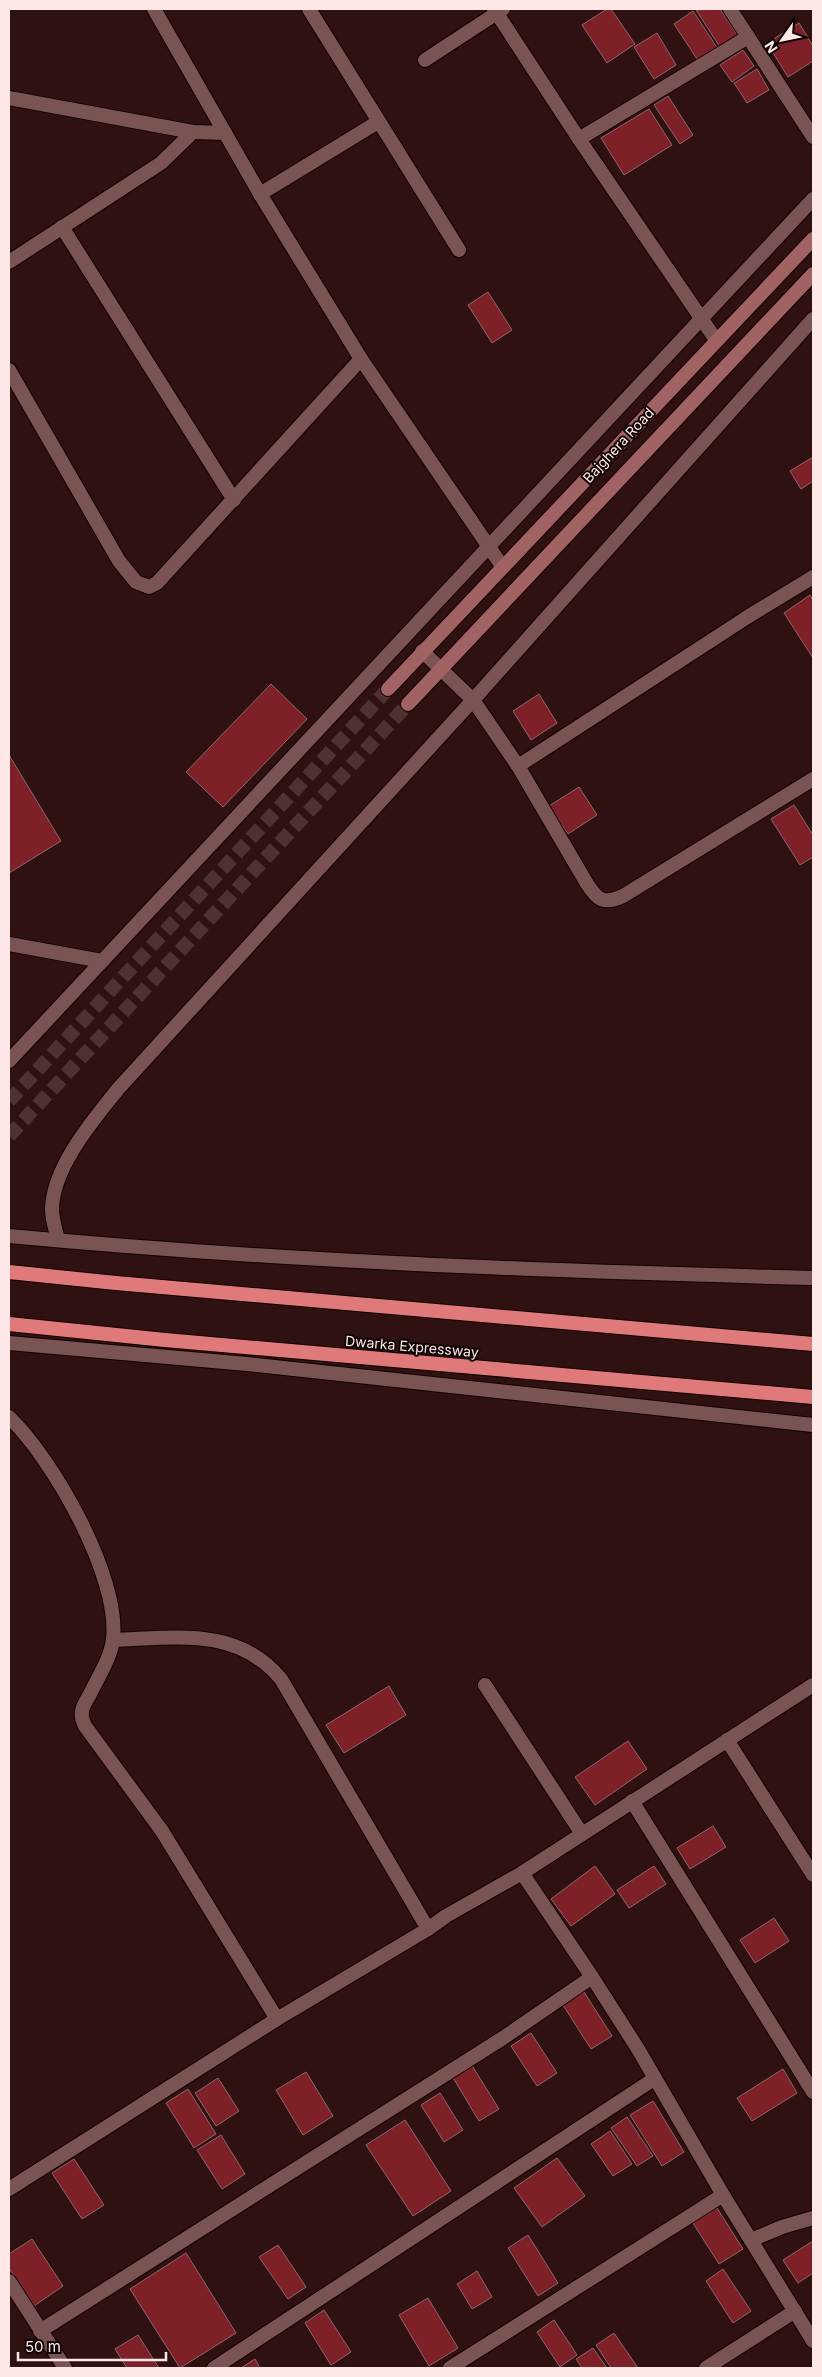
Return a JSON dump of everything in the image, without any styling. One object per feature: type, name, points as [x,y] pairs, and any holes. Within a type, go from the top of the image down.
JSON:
[{"type":"highway","points":[[9,1272],[813,1344]]},
{"type":"highway","name":"Dwarka Expressway","points":[[9,1324],[116,1336],[813,1397]]},
{"type":"main road","name":"Bajghera Road","points":[[388,689],[813,238]]},
{"type":"main road","name":"Bajghera Road","points":[[408,704],[813,274]]},
{"type":"street","points":[[154,9],[260,194],[361,359],[502,566]]},
{"type":"street","points":[[309,9],[378,122],[460,250]]},
{"type":"street","points":[[730,9],[813,137]]},
{"type":"street","points":[[425,60],[498,10],[579,139],[716,340]]},
{"type":"street","points":[[579,139],[748,38]]},
{"type":"street","points":[[9,98],[193,132],[225,133]]},
{"type":"street","points":[[260,194],[378,122]]},
{"type":"street","points":[[9,262],[161,163],[193,132]]},
{"type":"street","points":[[9,1062],[701,317],[813,199]]},
{"type":"street","points":[[62,227],[234,500]]},
{"type":"street","points":[[58,1240],[52,1210],[58,1181],[75,1146],[94,1118],[127,1078],[473,700],[813,319]]},
{"type":"street","points":[[9,370],[120,561],[136,582],[149,587],[157,582],[234,500],[361,359]]},
{"type":"street","points":[[518,766],[749,616],[813,577]]},
{"type":"street","points":[[422,651],[473,700],[518,766],[594,894],[608,902],[623,896],[813,779]]},
{"type":"street","points":[[9,944],[102,962]]},
{"type":"street","points":[[9,1236],[347,1261],[598,1272],[813,1278]]},
{"type":"street","points":[[9,1343],[247,1364],[813,1426]]},
{"type":"street","points":[[9,1417],[56,1475],[98,1559],[104,1576],[112,1613],[113,1640],[105,1665],[82,1708],[85,1726],[162,1831],[277,2019]]},
{"type":"street","points":[[113,1640],[182,1638],[222,1641],[245,1649],[262,1659],[281,1680],[428,1929]]},
{"type":"street","points":[[485,1685],[582,1834]]},
{"type":"street","points":[[9,2189],[277,2019],[428,1929],[446,1916],[522,1873],[813,1685]]},
{"type":"street","points":[[728,1740],[813,1875]]},
{"type":"street","points":[[632,1802],[813,2092]]},
{"type":"street","points":[[522,1873],[592,1977],[813,2341]]},
{"type":"street","points":[[40,2331],[503,2038],[592,1977]]},
{"type":"street","points":[[214,2368],[654,2079]]},
{"type":"street","points":[[450,2368],[723,2195]]},
{"type":"street","points":[[751,2240],[782,2227],[813,2218]]},
{"type":"street","points":[[9,2281],[65,2368]]},
{"type":"street","points":[[706,2368],[795,2312]]},
{"type":"building","points":[[607,9],[611,9],[635,44],[607,63],[582,25]]},
{"type":"building","points":[[720,9],[738,36],[720,47],[696,10]]},
{"type":"building","points":[[693,11],[718,49],[699,62],[674,24]]},
{"type":"building","points":[[799,23],[813,46],[813,61],[788,77],[767,43]]},
{"type":"building","points":[[657,33],[676,65],[654,79],[634,47]]},
{"type":"building","points":[[743,50],[754,66],[732,82],[720,65]]},
{"type":"building","points":[[757,69],[769,90],[747,103],[734,83]]},
{"type":"building","points":[[668,96],[693,135],[680,144],[654,105]]},
{"type":"building","points":[[649,109],[672,145],[624,175],[601,138]]},
{"type":"building","points":[[488,292],[512,330],[492,343],[468,305]]},
{"type":"building","points":[[813,457],[813,481],[801,489],[790,471]]},
{"type":"building","points":[[810,595],[813,600],[813,658],[784,613]]},
{"type":"building","points":[[271,684],[307,719],[223,807],[186,772]]},
{"type":"building","points":[[539,694],[557,723],[531,740],[513,711]]},
{"type":"building","points":[[9,755],[61,841],[9,873]]},
{"type":"building","points":[[579,787],[597,815],[568,834],[549,806]]},
{"type":"building","points":[[794,805],[813,835],[813,857],[800,865],[771,819]]},
{"type":"building","points":[[389,1686],[406,1715],[344,1753],[326,1725]]},
{"type":"building","points":[[628,1741],[647,1769],[595,1805],[575,1777]]},
{"type":"building","points":[[713,1826],[726,1847],[690,1869],[677,1848]]},
{"type":"building","points":[[595,1866],[615,1894],[571,1926],[551,1899]]},
{"type":"building","points":[[654,1866],[666,1884],[629,1908],[617,1890]]},
{"type":"building","points":[[774,1918],[789,1941],[755,1963],[740,1940]]},
{"type":"building","points":[[584,1992],[612,2036],[591,2049],[563,2005]]},
{"type":"building","points":[[531,2033],[557,2073],[537,2086],[511,2046]]},
{"type":"building","points":[[471,2064],[499,2109],[479,2121],[452,2076]]},
{"type":"building","points":[[783,2069],[797,2093],[752,2121],[737,2098]]},
{"type":"building","points":[[306,2072],[333,2116],[303,2135],[276,2090]]},
{"type":"building","points":[[218,2078],[239,2111],[216,2126],[195,2093]]},
{"type":"building","points":[[188,2089],[216,2134],[194,2148],[166,2103]]},
{"type":"building","points":[[440,2093],[463,2130],[444,2142],[421,2105]]},
{"type":"building","points":[[653,2101],[684,2152],[662,2166],[630,2115]]},
{"type":"building","points":[[627,2117],[653,2156],[637,2166],[611,2128]]},
{"type":"building","points":[[405,2120],[451,2191],[413,2216],[366,2145]]},
{"type":"building","points":[[610,2131],[632,2164],[613,2176],[591,2144]]},
{"type":"building","points":[[221,2135],[245,2174],[222,2189],[197,2150]]},
{"type":"building","points":[[557,2158],[585,2196],[542,2227],[514,2188]]},
{"type":"building","points":[[74,2159],[104,2205],[82,2219],[52,2173]]},
{"type":"building","points":[[717,2208],[743,2249],[719,2264],[693,2223]]},
{"type":"building","points":[[528,2235],[558,2283],[538,2296],[508,2248]]},
{"type":"building","points":[[32,2239],[63,2286],[34,2306],[9,2268],[9,2254]]},
{"type":"building","points":[[813,2241],[813,2273],[798,2283],[783,2260]]},
{"type":"building","points":[[278,2245],[306,2287],[288,2299],[259,2257]]},
{"type":"building","points":[[186,2253],[236,2333],[180,2368],[130,2289]]},
{"type":"building","points":[[723,2269],[751,2311],[733,2323],[706,2281]]},
{"type":"building","points":[[477,2271],[492,2297],[472,2309],[457,2284]]},
{"type":"building","points":[[428,2298],[458,2348],[429,2366],[399,2315]]},
{"type":"building","points":[[324,2310],[351,2352],[331,2365],[305,2323]]},
{"type":"building","points":[[554,2320],[577,2355],[560,2367],[537,2332]]},
{"type":"building","points":[[614,2333],[638,2368],[611,2368],[596,2345]]},
{"type":"building","points":[[138,2335],[159,2368],[127,2368],[115,2349]]},
{"type":"building","points":[[593,2348],[607,2368],[582,2368],[576,2359]]},
{"type":"building","points":[[255,2359],[260,2368],[241,2368]]},
{"type":"tunnel","points":[[9,1101],[388,689]]},
{"type":"tunnel","points":[[9,1136],[408,704]]}]
